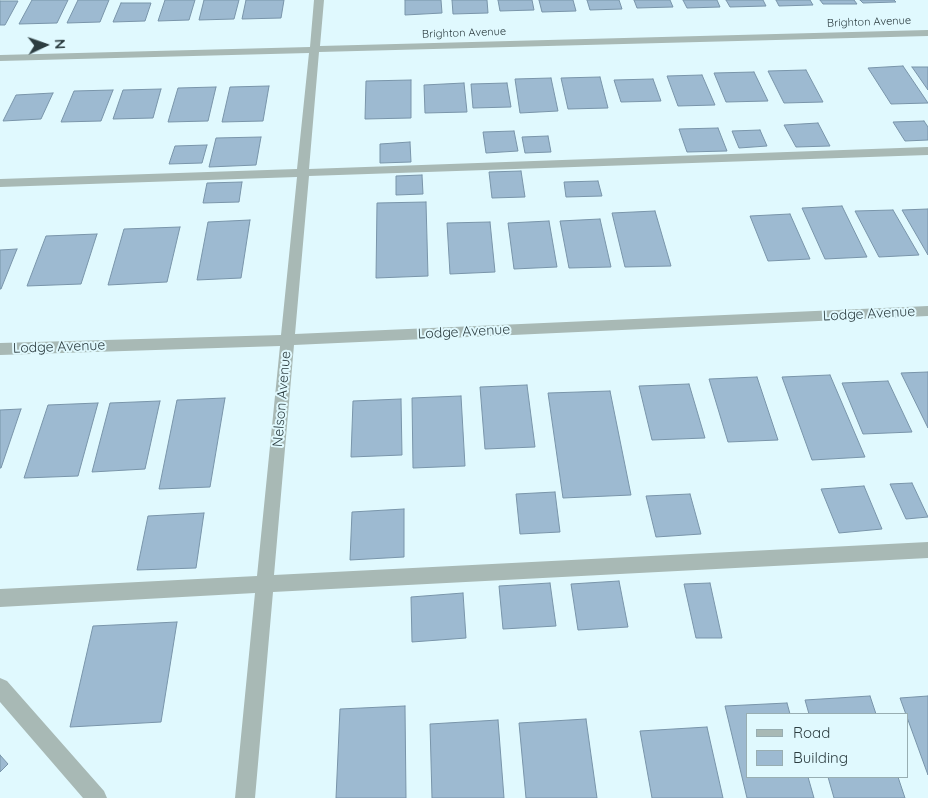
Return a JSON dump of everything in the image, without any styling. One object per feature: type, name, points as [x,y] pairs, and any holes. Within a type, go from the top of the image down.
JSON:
[{"type":"street","name":"Nelson Avenue","points":[[246,798],[318,0]]},
{"type":"street","name":"Brighton Avenue","points":[[0,58],[928,33]]},
{"type":"street","points":[[0,183],[928,151]]},
{"type":"street","name":"Lodge Avenue","points":[[0,349],[288,340],[928,311]]},
{"type":"street","points":[[0,598],[928,550]]},
{"type":"street","points":[[0,688],[97,798]]},
{"type":"building","points":[[32,0],[68,0],[57,23],[19,24]]},
{"type":"building","points":[[78,0],[109,0],[100,22],[67,23]]},
{"type":"building","points":[[165,0],[195,0],[189,20],[158,21]]},
{"type":"building","points":[[204,0],[239,0],[234,19],[199,20]]},
{"type":"building","points":[[246,0],[284,0],[281,18],[242,19]]},
{"type":"building","points":[[405,0],[441,0],[442,13],[405,15]]},
{"type":"building","points":[[452,0],[487,0],[488,13],[453,14]]},
{"type":"building","points":[[498,0],[532,0],[534,10],[500,11]]},
{"type":"building","points":[[539,0],[573,0],[576,11],[542,12]]},
{"type":"building","points":[[587,0],[619,0],[622,9],[590,10]]},
{"type":"building","points":[[634,0],[670,0],[673,7],[637,8]]},
{"type":"building","points":[[683,0],[717,0],[720,7],[687,8]]},
{"type":"building","points":[[726,0],[763,0],[766,6],[730,7]]},
{"type":"building","points":[[776,0],[810,0],[813,5],[779,6]]},
{"type":"building","points":[[820,0],[854,0],[857,4],[823,4]]},
{"type":"building","points":[[860,0],[894,0],[896,2],[863,3]]},
{"type":"building","points":[[0,1],[18,1],[5,25],[0,25]]},
{"type":"building","points":[[121,3],[151,3],[145,21],[113,22]]},
{"type":"building","points":[[903,66],[928,103],[891,104],[868,68]]},
{"type":"building","points":[[912,67],[928,67],[928,90]]},
{"type":"building","points":[[806,70],[823,102],[784,103],[768,71]]},
{"type":"building","points":[[754,72],[768,101],[726,102],[714,73]]},
{"type":"building","points":[[702,75],[715,105],[678,106],[667,76]]},
{"type":"building","points":[[600,77],[608,108],[568,109],[561,78]]},
{"type":"building","points":[[551,78],[558,111],[520,113],[515,79]]},
{"type":"building","points":[[653,79],[661,101],[621,102],[614,80]]},
{"type":"building","points":[[411,80],[411,118],[365,119],[366,81]]},
{"type":"building","points":[[464,83],[467,112],[425,113],[424,85]]},
{"type":"building","points":[[507,83],[511,107],[473,108],[471,84]]},
{"type":"building","points":[[269,86],[263,121],[222,122],[230,87]]},
{"type":"building","points":[[216,87],[208,121],[168,122],[178,88]]},
{"type":"building","points":[[161,89],[153,118],[113,119],[123,90]]},
{"type":"building","points":[[113,90],[101,121],[61,122],[74,91]]},
{"type":"building","points":[[53,93],[41,119],[3,121],[16,95]]},
{"type":"building","points":[[924,121],[928,127],[928,140],[905,141],[893,122]]},
{"type":"building","points":[[818,123],[830,146],[796,147],[784,125]]},
{"type":"building","points":[[718,128],[727,151],[687,152],[679,129]]},
{"type":"building","points":[[760,130],[767,146],[739,148],[732,131]]},
{"type":"building","points":[[514,131],[518,151],[486,153],[483,132]]},
{"type":"building","points":[[548,136],[551,152],[525,153],[522,137]]},
{"type":"building","points":[[261,137],[256,165],[209,167],[216,138]]},
{"type":"building","points":[[410,142],[411,162],[380,163],[380,144]]},
{"type":"building","points":[[207,145],[202,163],[169,164],[175,146]]},
{"type":"building","points":[[521,171],[525,197],[492,198],[489,172]]},
{"type":"building","points":[[422,175],[423,194],[396,195],[396,176]]},
{"type":"building","points":[[598,181],[602,196],[566,197],[564,182]]},
{"type":"building","points":[[242,182],[239,202],[203,203],[207,183]]},
{"type":"building","points":[[426,202],[428,276],[376,278],[377,203]]},
{"type":"building","points":[[842,206],[867,257],[825,259],[802,208]]},
{"type":"building","points":[[928,209],[928,255],[902,210]]},
{"type":"building","points":[[893,210],[919,255],[879,257],[855,211]]},
{"type":"building","points":[[655,211],[671,266],[625,267],[612,213]]},
{"type":"building","points":[[790,214],[810,259],[768,261],[750,216]]},
{"type":"building","points":[[600,219],[611,267],[569,268],[560,221]]},
{"type":"building","points":[[250,220],[241,278],[197,280],[208,222]]},
{"type":"building","points":[[549,221],[557,267],[514,269],[508,223]]},
{"type":"building","points":[[490,222],[495,272],[450,274],[447,223]]},
{"type":"building","points":[[180,227],[167,282],[108,285],[124,229]]},
{"type":"building","points":[[97,234],[81,284],[27,286],[46,236]]},
{"type":"building","points":[[17,249],[1,289],[0,289],[0,250]]},
{"type":"building","points":[[928,372],[928,428],[901,373]]},
{"type":"building","points":[[830,375],[865,457],[812,460],[782,377]]},
{"type":"building","points":[[757,377],[778,440],[728,442],[709,379]]},
{"type":"building","points":[[888,381],[912,432],[863,434],[842,383]]},
{"type":"building","points":[[689,384],[705,438],[652,440],[639,386]]},
{"type":"building","points":[[527,385],[535,447],[485,449],[480,387]]},
{"type":"building","points":[[610,391],[631,495],[563,498],[548,393]]},
{"type":"building","points":[[461,396],[465,466],[413,468],[412,398]]},
{"type":"building","points":[[225,398],[210,487],[159,489],[177,400]]},
{"type":"building","points":[[401,399],[402,455],[351,457],[353,401]]},
{"type":"building","points":[[160,401],[145,469],[92,472],[110,403]]},
{"type":"building","points":[[98,403],[78,476],[24,478],[48,405]]},
{"type":"building","points":[[21,409],[1,468],[0,468],[0,410]]},
{"type":"building","points":[[912,483],[928,517],[906,519],[890,484]]},
{"type":"building","points":[[864,486],[882,529],[839,533],[821,489]]},
{"type":"building","points":[[555,492],[560,532],[520,534],[516,494]]},
{"type":"building","points":[[690,494],[701,534],[656,537],[646,496]]},
{"type":"building","points":[[404,509],[404,557],[350,560],[352,512]]},
{"type":"building","points":[[204,513],[196,568],[137,570],[148,516]]},
{"type":"building","points":[[619,581],[628,627],[578,630],[571,584]]},
{"type":"building","points":[[550,583],[556,626],[503,629],[499,586]]},
{"type":"building","points":[[710,583],[722,638],[696,638],[684,584]]},
{"type":"building","points":[[463,593],[466,638],[412,642],[411,597]]},
{"type":"building","points":[[177,622],[161,722],[70,727],[93,626]]},
{"type":"building","points":[[870,696],[876,713],[809,713],[805,700]]},
{"type":"building","points":[[928,696],[928,775],[908,720],[908,713],[905,713],[900,698]]},
{"type":"building","points":[[787,703],[790,713],[746,713],[746,778],[808,778],[814,798],[747,798],[725,706]]},
{"type":"building","points":[[405,706],[406,798],[336,798],[340,709]]},
{"type":"building","points":[[586,719],[597,798],[526,798],[519,723]]},
{"type":"building","points":[[498,720],[504,798],[432,798],[430,724]]},
{"type":"building","points":[[707,727],[723,798],[652,798],[640,731]]},
{"type":"building","points":[[0,755],[8,764],[0,772]]},
{"type":"building","points":[[828,778],[898,778],[905,798],[834,798]]}]
